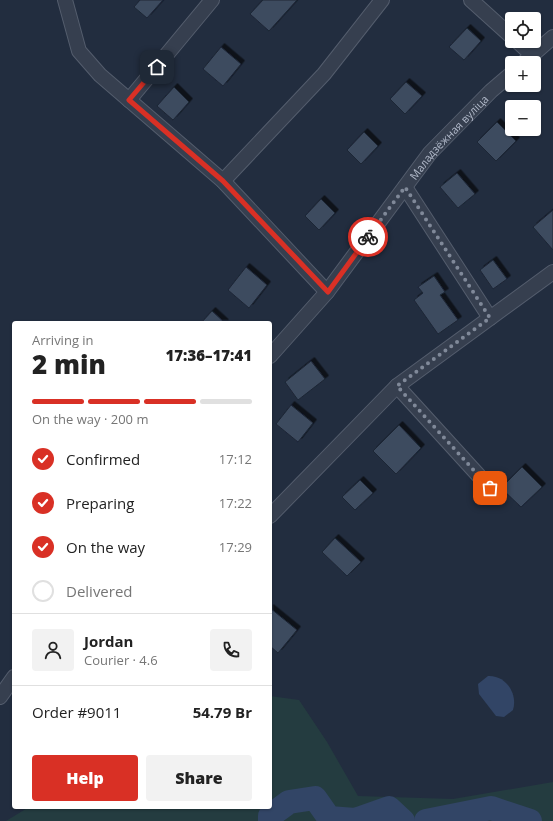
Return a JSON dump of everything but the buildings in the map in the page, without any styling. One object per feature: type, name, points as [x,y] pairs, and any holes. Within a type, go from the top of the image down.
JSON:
[{"type":"street","points":[[64,0],[79,51],[100,75],[223,181],[328,292]]},
{"type":"street","points":[[129,100],[212,0]]},
{"type":"street","points":[[223,181],[324,74],[382,0]]},
{"type":"street","points":[[471,0],[505,31]]},
{"type":"street","points":[[531,56],[553,37]]},
{"type":"street","name":"Маладзёжная вуліца","points":[[272,354],[328,292],[430,153],[490,91],[505,78]]},
{"type":"street","points":[[405,187],[490,318]]},
{"type":"street","points":[[272,514],[397,386],[553,272]]},
{"type":"street","points":[[397,386],[490,488]]},
{"type":"street","points":[[0,697],[12,680]]},
{"type":"green space","points":[[272,696],[299,700],[327,742],[358,796],[453,799],[553,782],[553,821],[6,821],[26,809],[272,809]]},
{"type":"water","points":[[488,676],[505,682],[512,692],[514,698],[513,710],[504,717],[496,716],[479,694],[478,684]]},
{"type":"waterway","points":[[270,821],[270,816],[289,802],[315,798],[329,818],[355,820],[389,808],[403,821]]},
{"type":"waterway","points":[[426,821],[491,808],[530,821]]},
{"type":"way so far","points":[[368,237],[405,187],[490,318],[397,386],[490,488]]},
{"type":"route","points":[[157,67],[129,100],[223,181],[328,292],[368,237]]}]
